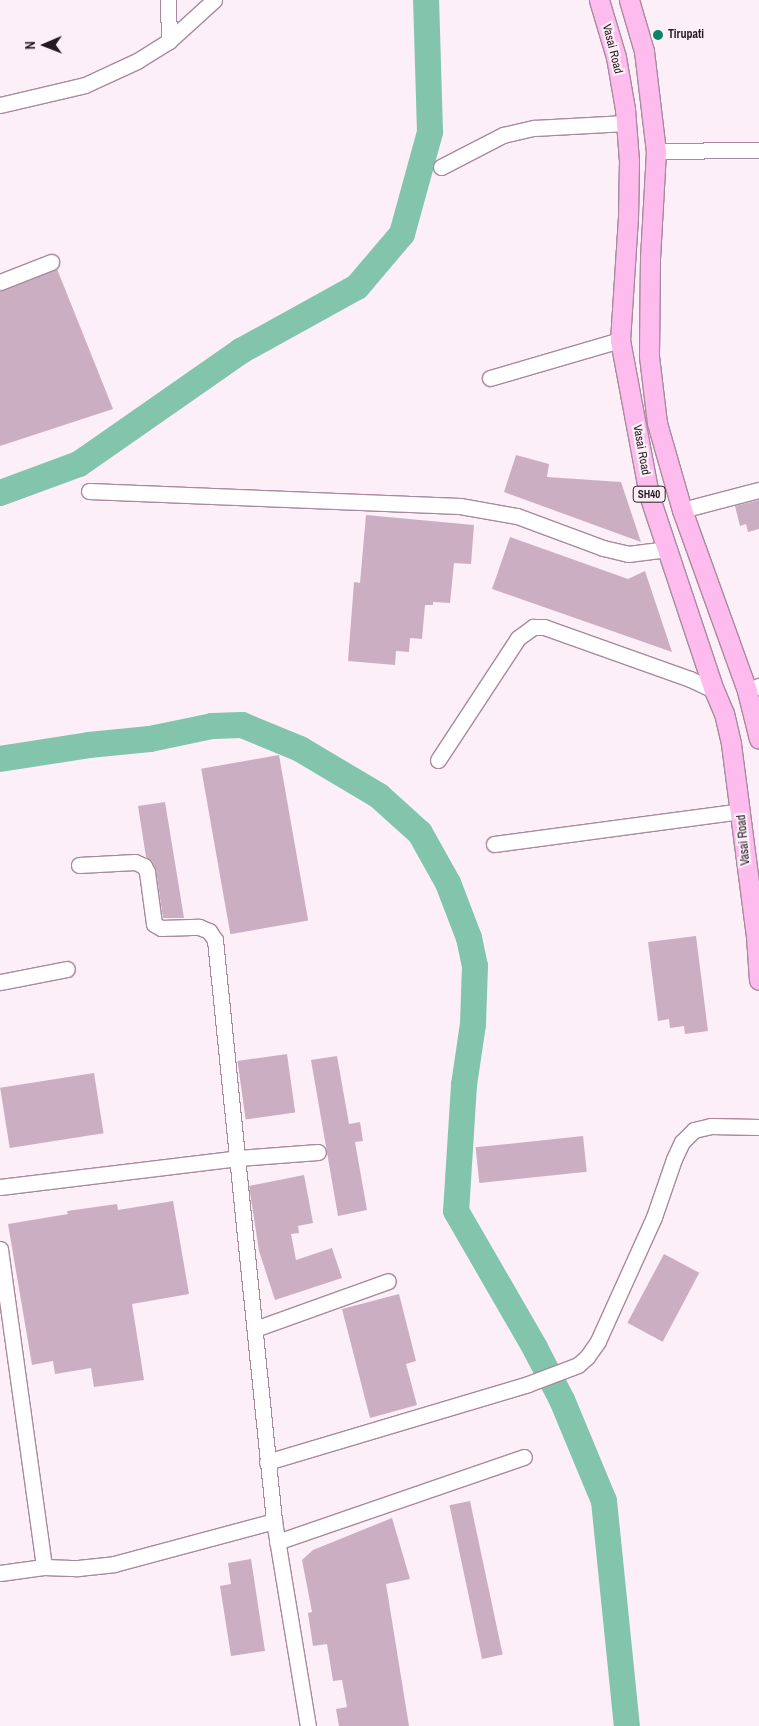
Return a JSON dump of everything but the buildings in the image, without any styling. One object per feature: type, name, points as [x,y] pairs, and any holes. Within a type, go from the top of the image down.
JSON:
[{"type":"main road","name":"Vasai Road","points":[[599,0],[616,57],[626,123],[629,161],[628,217],[620,340],[649,495],[660,533],[668,549],[714,690],[724,713],[731,744],[756,936],[759,980]]},
{"type":"main road","name":"Vasai Road","points":[[629,0],[644,51],[656,151],[650,258],[649,356],[657,423],[682,510],[753,689],[759,739]]},
{"type":"street","points":[[168,0],[169,40]]},
{"type":"street","points":[[0,105],[85,85],[137,61],[169,40],[214,0]]},
{"type":"street","points":[[441,167],[503,135],[534,128],[626,123]]},
{"type":"street","points":[[656,151],[759,150]]},
{"type":"street","points":[[0,282],[51,262]]},
{"type":"street","points":[[490,378],[620,340]]},
{"type":"street","points":[[682,510],[759,490]]},
{"type":"street","points":[[90,491],[460,506],[517,516],[603,548],[628,554],[668,549]]},
{"type":"street","points":[[438,760],[518,638],[533,627],[544,627],[714,690]]},
{"type":"street","points":[[494,844],[741,811]]},
{"type":"street","points":[[79,865],[135,862],[144,866],[147,872],[154,924],[160,928],[199,927],[209,931],[215,940],[267,1462],[277,1542],[308,1726]]},
{"type":"street","points":[[0,982],[67,968]]},
{"type":"street","points":[[267,1462],[528,1384],[578,1365],[587,1357],[598,1341],[654,1217],[674,1158],[682,1142],[694,1130],[711,1126],[759,1127]]},
{"type":"street","points":[[0,1187],[238,1158],[318,1152]]},
{"type":"street","points":[[0,1250],[44,1567]]},
{"type":"street","points":[[254,1329],[388,1281]]},
{"type":"street","points":[[277,1542],[524,1457]]},
{"type":"street","points":[[0,1573],[44,1567],[78,1568],[114,1564],[274,1520]]},
{"type":"waterway","points":[[0,493],[79,464],[241,351],[357,287],[402,234],[430,132],[426,0]]},
{"type":"waterway","points":[[0,759],[89,745],[150,739],[212,726],[242,725],[300,749],[379,796],[420,833],[448,883],[469,938],[475,966],[473,1024],[464,1085],[456,1211],[535,1348],[562,1400],[604,1501],[627,1726]]},
{"type":"place","name":"Tirupati","points":[[658,35]]}]
